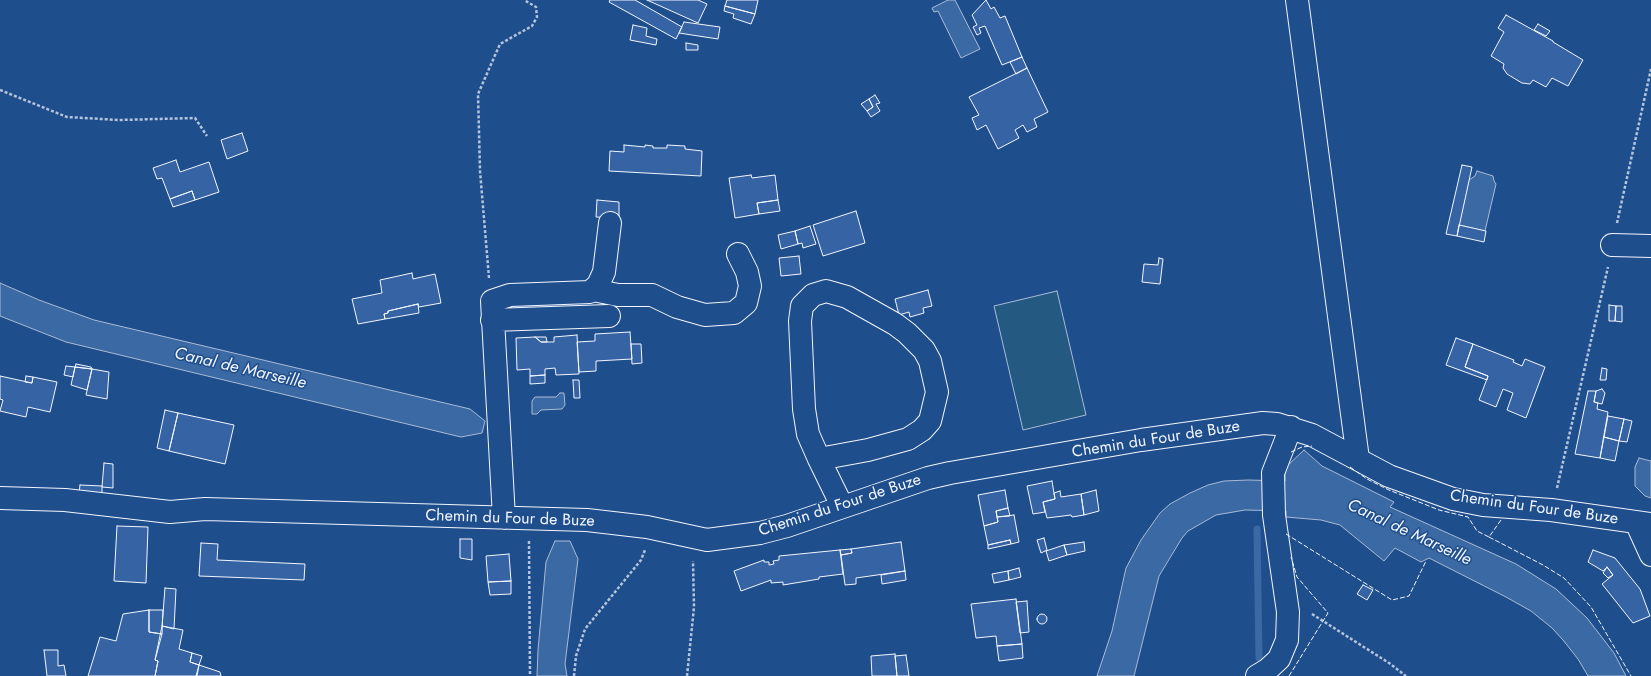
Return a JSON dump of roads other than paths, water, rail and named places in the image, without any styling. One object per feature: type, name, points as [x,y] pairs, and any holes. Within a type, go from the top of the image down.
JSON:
[{"type":"street","points":[[1297,0],[1358,459]]},
{"type":"street","points":[[593,290],[598,285],[604,272],[610,223]]},
{"type":"street","points":[[1612,245],[1651,246]]},
{"type":"street","points":[[492,310],[510,295],[583,293],[593,290],[618,295],[652,295],[677,307],[704,315],[734,312],[746,303],[750,286],[747,272],[738,254]]},
{"type":"street","points":[[819,459],[868,450],[912,436],[922,430],[930,420],[937,392],[927,355],[907,333],[895,324],[847,297],[826,291],[813,295],[802,306],[800,321],[805,425],[819,459],[842,506]]},
{"type":"street","points":[[492,310],[609,316]]},
{"type":"street","points":[[492,310],[504,518]]},
{"type":"street","name":"Chemin du Four de Buze","points":[[0,498],[65,500],[170,512],[205,509],[587,520],[654,529],[707,540],[760,533],[787,526],[842,506],[928,478],[950,473],[1141,440],[1263,423],[1290,427],[1312,435],[1389,476],[1453,500],[1483,505],[1551,510],[1644,523]]},
{"type":"street","points":[[1257,676],[1267,670],[1279,659],[1284,649],[1288,626],[1286,599],[1274,515],[1274,473],[1290,427]]},
{"type":"street","points":[[1644,523],[1651,555]]},
{"type":"water","points":[[948,0],[955,0],[980,49],[961,58],[938,11],[934,12],[932,8]]},
{"type":"water","points":[[1477,171],[1493,176],[1496,184],[1485,231],[1459,225],[1469,180],[1475,176]]},
{"type":"water","name":"Canal de Marseille","points":[[0,283],[39,300],[94,320],[470,409],[485,421],[482,433],[461,437],[66,342],[0,316]]},
{"type":"water","points":[[560,393],[564,393],[565,405],[562,409],[541,410],[537,414],[532,414],[532,401],[535,397],[556,397]]},
{"type":"water","name":"Canal de Marseille","points":[[1304,450],[1322,466],[1394,502],[1390,507],[1516,564],[1556,589],[1587,618],[1614,653],[1626,676],[1588,676],[1578,659],[1563,640],[1552,628],[1531,611],[1429,558],[1421,562],[1395,548],[1384,561],[1340,525],[1321,520],[1286,517],[1286,511],[1245,510],[1216,515],[1188,531],[1182,538],[1159,576],[1134,676],[1097,676],[1112,631],[1126,568],[1141,540],[1160,513],[1170,504],[1208,485],[1224,481],[1285,481],[1285,468]]},
{"type":"water","points":[[1639,458],[1651,461],[1651,498],[1645,496],[1635,486],[1635,467]]},
{"type":"water","points":[[555,541],[570,541],[578,559],[565,664],[567,676],[537,676],[546,562]]},
{"type":"waterway","points":[[1257,529],[1259,658]]}]
